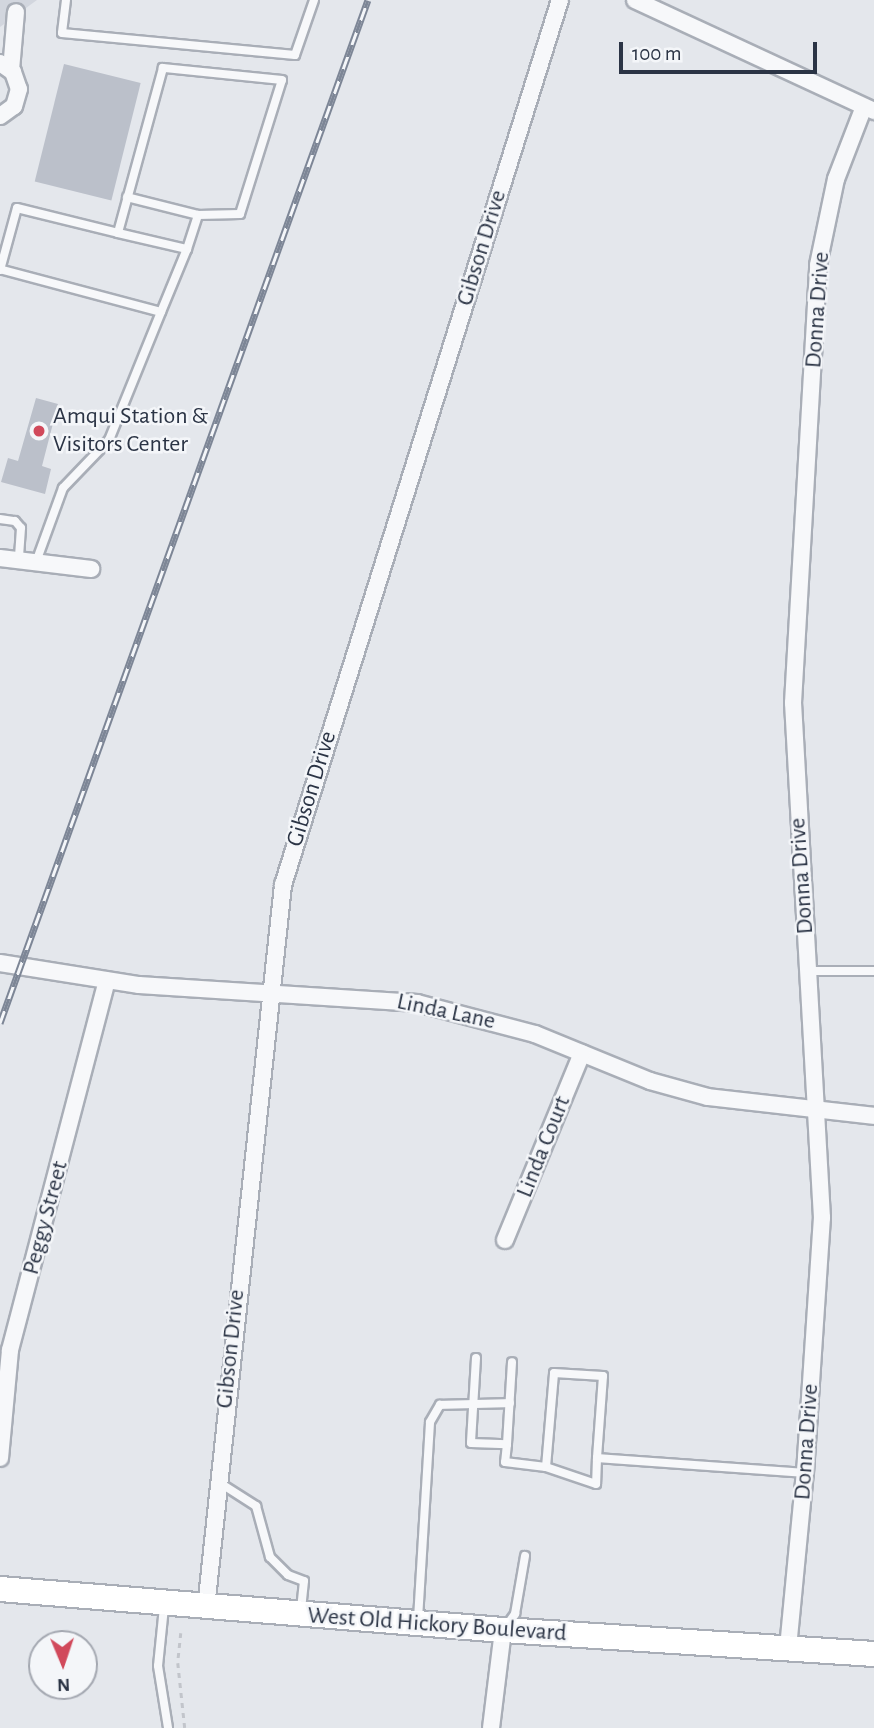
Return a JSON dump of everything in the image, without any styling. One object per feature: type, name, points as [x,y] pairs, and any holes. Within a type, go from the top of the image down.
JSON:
[{"type":"main road","name":"West Old Hickory Boulevard","points":[[0,1589],[418,1624],[874,1654]]},
{"type":"street","name":"Gibson Drive","points":[[206,1608],[268,991],[283,885],[560,0]]},
{"type":"street","points":[[635,0],[762,56],[868,110]]},
{"type":"street","points":[[0,37],[18,6]]},
{"type":"street","points":[[0,116],[18,98],[18,80],[6,67],[18,6]]},
{"type":"street","name":"Donna Drive","points":[[788,1648],[805,1473],[821,1231],[818,1111],[793,703],[818,265],[836,180],[868,110]]},
{"type":"street","points":[[0,558],[91,569]]},
{"type":"street","name":"Linda Lane","points":[[3,963],[107,981],[417,1003],[508,1026],[708,1097],[874,1116]]},
{"type":"street","name":"Peggy Street","points":[[0,1458],[10,1350],[107,981]]},
{"type":"street","name":"Linda Court","points":[[505,1240],[582,1054]]},
{"type":"street","points":[[491,1728],[503,1630]]},
{"type":"lane","points":[[66,0],[62,33],[295,55],[314,0]]},
{"type":"lane","points":[[118,233],[127,197],[163,68],[282,80],[240,214],[198,215],[127,197]]},
{"type":"lane","points":[[161,312],[1,270],[16,208],[187,249]]},
{"type":"lane","points":[[36,562],[63,488],[109,440],[187,249],[198,215]]},
{"type":"lane","points":[[0,519],[15,521],[21,528],[19,560]]},
{"type":"lane","points":[[809,971],[874,971]]},
{"type":"lane","points":[[476,1358],[471,1443],[507,1444]]},
{"type":"lane","points":[[512,1362],[505,1462],[546,1467],[596,1484],[603,1376],[554,1373],[546,1467]]},
{"type":"lane","points":[[418,1624],[430,1422],[440,1405],[474,1401],[510,1404]]},
{"type":"lane","points":[[597,1458],[805,1473]]},
{"type":"lane","points":[[218,1482],[256,1506],[270,1557],[288,1575],[304,1581],[301,1615]]},
{"type":"lane","points":[[503,1630],[515,1614],[525,1556]]},
{"type":"lane","points":[[164,1604],[158,1666],[168,1728]]},
{"type":"path","points":[[181,1633],[178,1662],[185,1728]]},
{"type":"shaded area","points":[[0,0],[37,0],[0,27]]},
{"type":"building","points":[[64,64],[141,83],[111,201],[35,181]]},
{"type":"building","name":"Amqui Station & Visitors Center","points":[[36,398],[58,404],[42,466],[51,469],[45,494],[1,482],[8,458],[18,461]]},
{"type":"railway","points":[[0,1023],[368,0]]},
{"type":"place","name":"Amqui Station & Visitors Center","points":[[39,431]]}]
